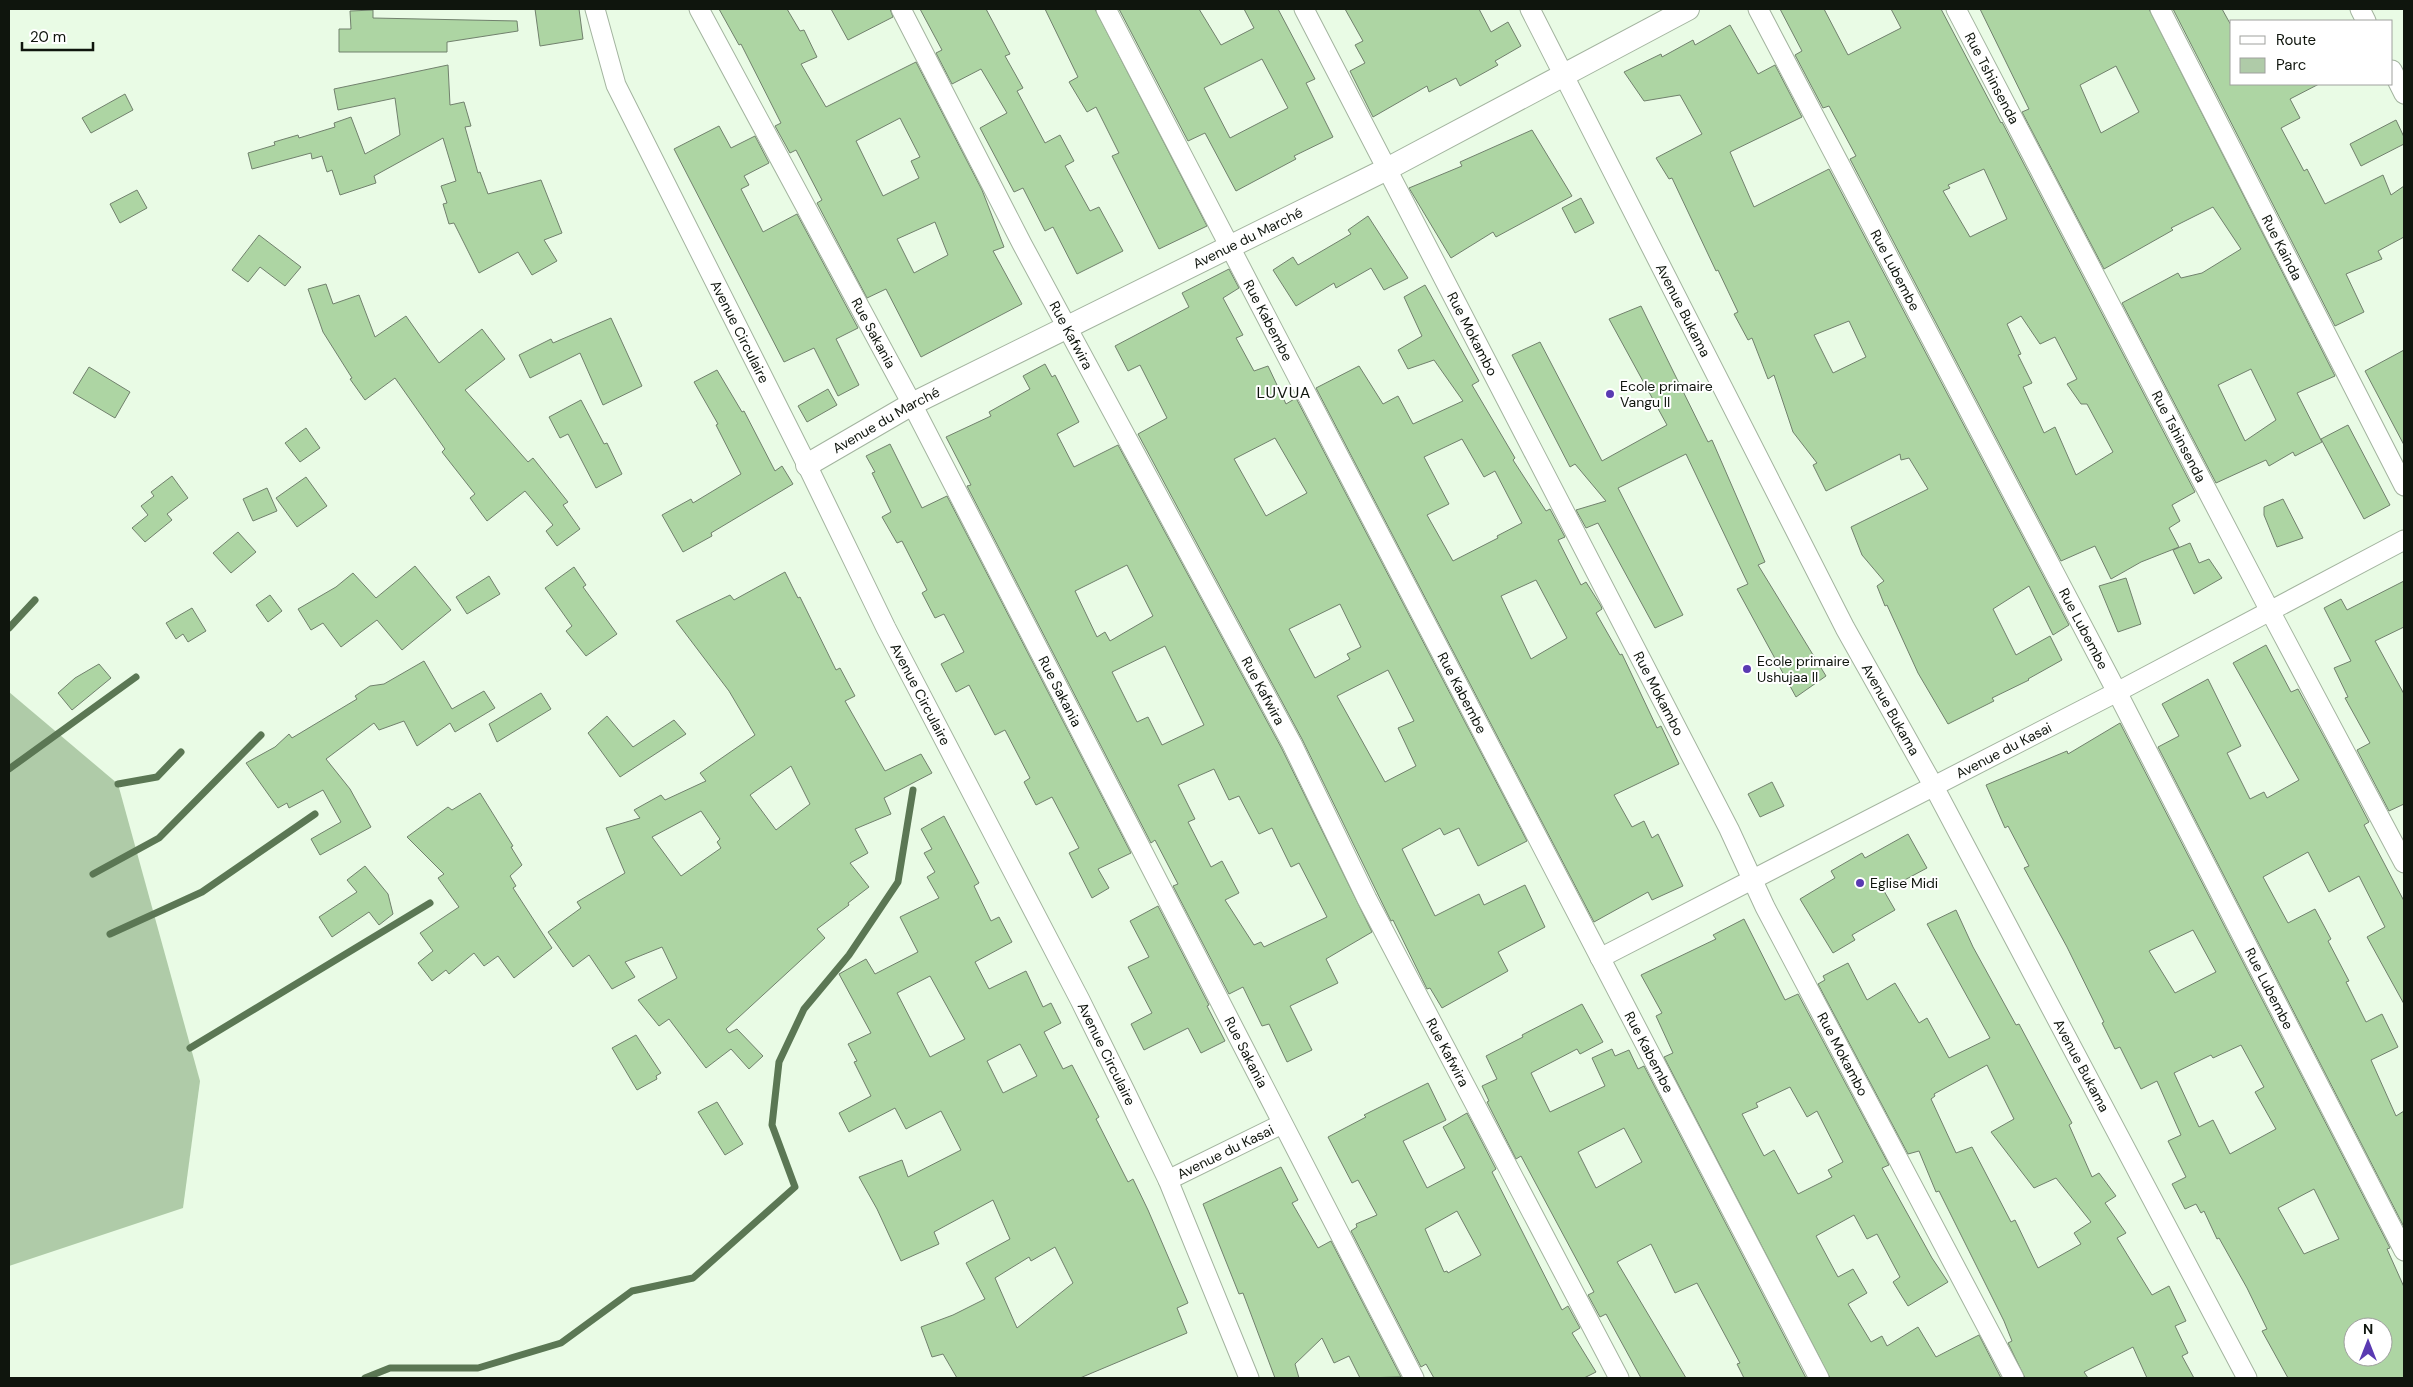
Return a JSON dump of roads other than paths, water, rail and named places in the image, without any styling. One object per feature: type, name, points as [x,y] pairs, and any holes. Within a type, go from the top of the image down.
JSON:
[{"type":"street","name":"Avenue Circulaire","points":[[595,9],[616,85],[807,465],[886,628],[1080,1000],[1168,1180],[1249,1378]]},
{"type":"street","name":"Rue Sakania","points":[[699,9],[912,404],[1414,1378]]},
{"type":"street","name":"Rue Kafwira","points":[[901,9],[1067,328],[1292,744],[1367,899],[1619,1378]]},
{"type":"street","name":"Rue Kabembe","points":[[1106,9],[1819,1378]]},
{"type":"street","name":"Rue Mokambo","points":[[1304,9],[1725,820],[1765,907],[2014,1378]]},
{"type":"street","name":"Avenue Bukama","points":[[1530,9],[1845,628],[1933,785],[2247,1378]]},
{"type":"street","name":"Avenue du Marché","points":[[807,465],[912,404],[1387,169],[1688,9]]},
{"type":"street","name":"Rue Lubembe","points":[[1758,9],[2116,692],[2404,1251]]},
{"type":"street","name":"Rue Tshinsenda","points":[[1956,9],[2270,611],[2404,863]]},
{"type":"street","name":"Rue Kainda","points":[[2160,9],[2404,486]]},
{"type":"street","points":[[2393,72],[2404,94]]},
{"type":"street","name":"Avenue du Kasai","points":[[1600,958],[2116,692],[2404,540]]},
{"type":"street","name":"Avenue du Kasai","points":[[1168,1180],[1282,1124]]},
{"type":"waterway","points":[[9,628],[35,600]]},
{"type":"waterway","points":[[9,769],[136,677]]},
{"type":"waterway","points":[[93,874],[159,838],[261,735]]},
{"type":"waterway","points":[[118,784],[157,777],[181,752]]},
{"type":"waterway","points":[[365,1378],[390,1368],[478,1368],[561,1343],[632,1291],[693,1278],[795,1187],[772,1125],[779,1062],[804,1009],[849,955],[898,882],[913,790]]},
{"type":"waterway","points":[[110,934],[202,892],[315,814]]},
{"type":"waterway","points":[[190,1048],[430,903]]},
{"type":"place","name":"Ecole primaire Vangu II","points":[[1610,394]]},
{"type":"place","name":"Ecole primaire Ushujaa II","points":[[1747,669]]},
{"type":"place","name":"Eglise Midi","points":[[1860,883]]},
{"type":"district","name":"LUVUA","points":[[1284,392]]}]
